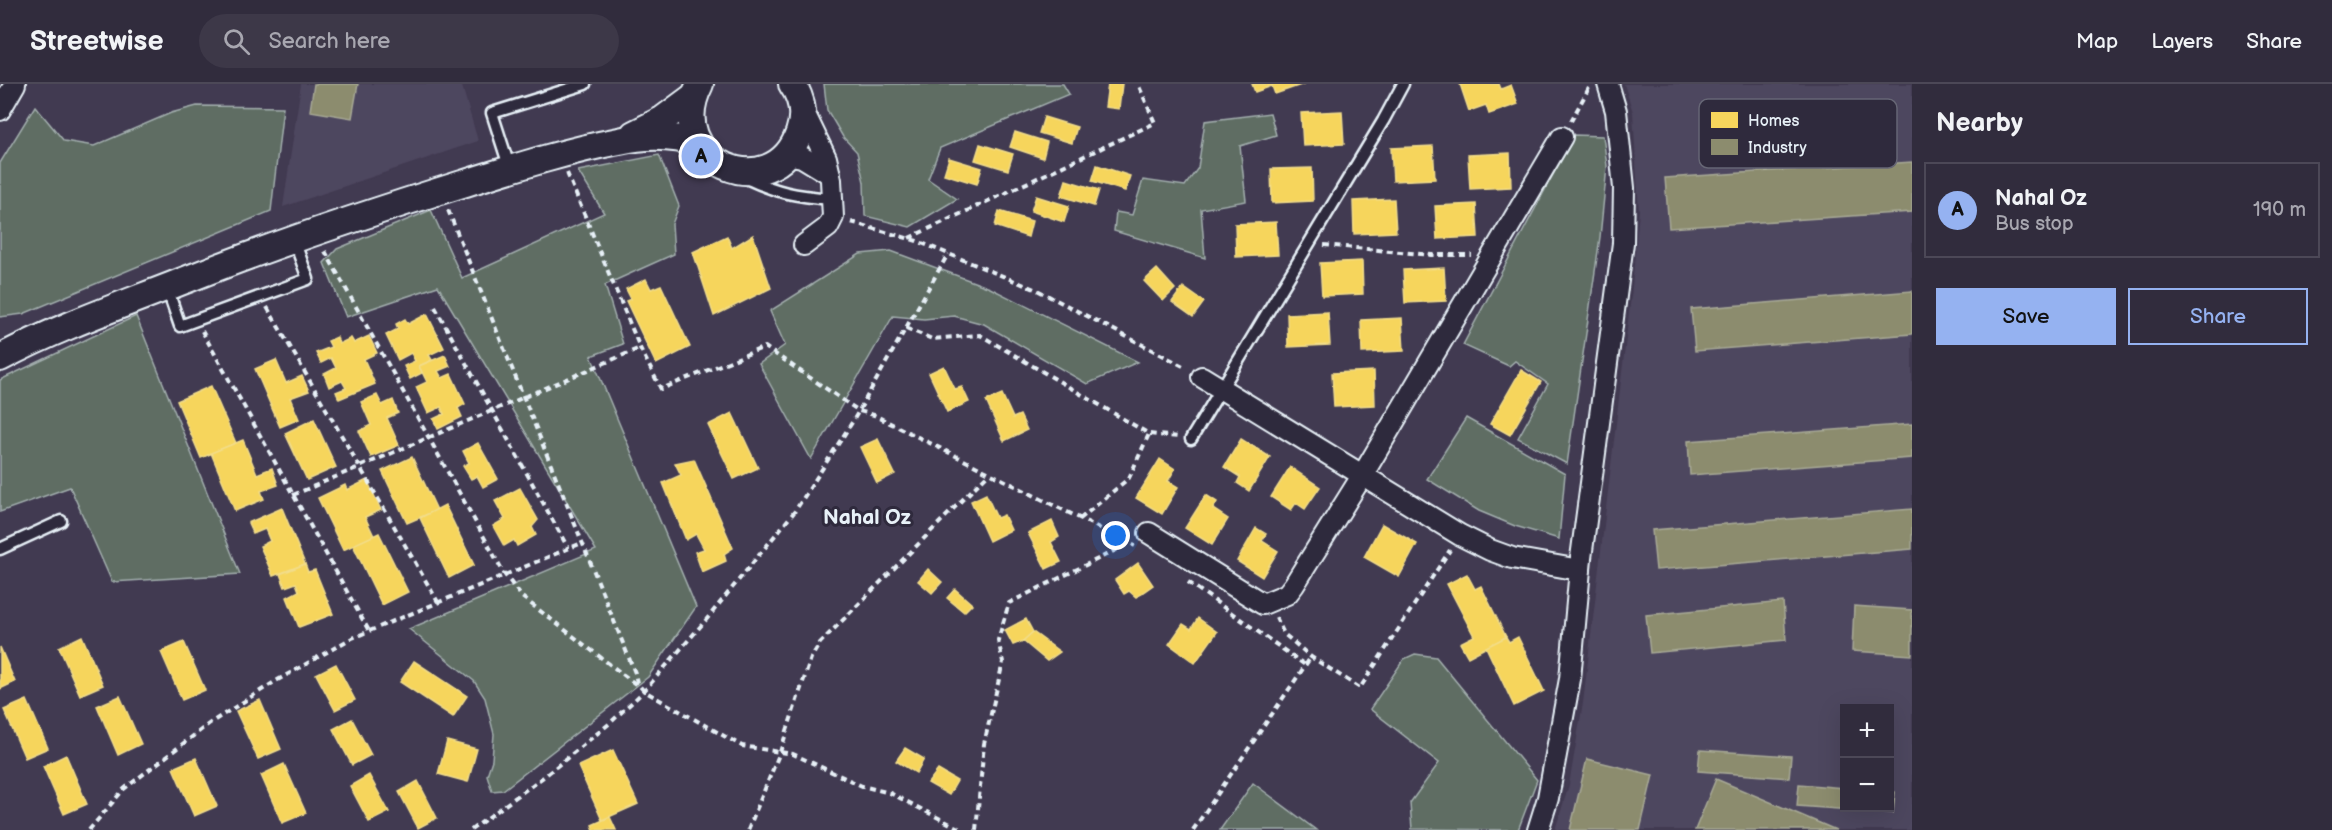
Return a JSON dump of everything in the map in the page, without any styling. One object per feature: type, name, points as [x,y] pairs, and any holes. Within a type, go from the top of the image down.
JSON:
[{"type":"street","points":[[0,110],[15,84]]},
{"type":"street","points":[[1538,830],[1548,798],[1570,679],[1580,570],[1623,243],[1624,188],[1616,111],[1608,84]]},
{"type":"street","points":[[620,140],[662,120],[697,90]]},
{"type":"street","points":[[697,90],[690,110],[691,124],[699,144],[711,159],[722,166],[736,170],[760,170],[772,165],[786,154],[797,139],[801,127],[796,90]]},
{"type":"street","points":[[796,90],[830,174],[832,208],[828,227],[804,245]]},
{"type":"street","points":[[0,358],[39,338],[166,287],[385,208],[620,140],[663,137],[680,138],[699,144]]},
{"type":"street","points":[[1144,541],[1263,604],[1287,594],[1362,476],[1562,137]]},
{"type":"street","points":[[786,154],[802,157],[830,174]]},
{"type":"street","points":[[0,345],[39,338]]},
{"type":"street","points":[[1202,376],[1460,535],[1512,558],[1580,570]]},
{"type":"lane","points":[[510,170],[492,113],[585,84]]},
{"type":"lane","points":[[1191,439],[1403,84]]},
{"type":"lane","points":[[722,166],[769,189],[832,208]]},
{"type":"lane","points":[[166,287],[180,326],[261,297],[308,279],[304,236]]},
{"type":"lane","points":[[0,549],[61,521]]},
{"type":"path","points":[[908,238],[1155,123],[1138,84]]},
{"type":"path","points":[[1562,137],[1592,84]]},
{"type":"path","points":[[559,156],[640,348],[661,389],[765,347],[859,411],[874,415],[1129,544]]},
{"type":"path","points":[[446,206],[635,673],[637,683],[644,691]]},
{"type":"path","points":[[832,208],[1037,290],[1202,376]]},
{"type":"path","points":[[304,236],[429,438],[505,575],[522,597],[644,691],[742,746],[793,754],[862,786],[890,793],[962,830]]},
{"type":"path","points":[[1309,244],[1432,255],[1492,256]]},
{"type":"path","points":[[471,830],[555,768],[609,724],[644,691],[706,620],[795,511],[859,411],[948,254]]},
{"type":"path","points":[[261,297],[438,602]]},
{"type":"path","points":[[435,307],[568,549]]},
{"type":"path","points":[[196,320],[369,631]]},
{"type":"path","points":[[906,328],[932,339],[980,335],[1149,434],[1191,439]]},
{"type":"path","points":[[293,495],[640,348]]},
{"type":"path","points":[[1080,519],[1129,478],[1149,434]]},
{"type":"path","points":[[748,830],[780,752],[811,658],[820,643],[988,474]]},
{"type":"path","points":[[1269,602],[1284,634],[1311,657],[1360,687],[1460,535]]},
{"type":"path","points":[[976,830],[984,744],[1003,662],[998,640],[1009,603],[1129,544],[1144,541]]},
{"type":"path","points":[[89,830],[124,789],[210,723],[276,681],[350,639],[582,543]]},
{"type":"path","points":[[1182,578],[1305,665]]},
{"type":"path","points":[[1193,830],[1311,657]]},
{"type":"shaded area","points":[[301,84],[467,84],[462,86],[478,141],[283,207]]},
{"type":"shaded area","points":[[1624,84],[1912,84],[1912,830],[1555,830],[1569,785],[1583,703],[1639,211],[1633,112]]},
{"type":"green space","points":[[824,84],[1063,84],[1069,94],[940,148],[928,179],[957,199],[910,227],[865,216],[864,182],[857,152],[843,137],[827,110]]},
{"type":"green space","points":[[35,106],[64,141],[94,146],[171,113],[197,106],[283,107],[271,211],[23,314],[0,317],[0,163]]},
{"type":"green space","points":[[1270,113],[1276,135],[1240,146],[1246,201],[1201,209],[1205,258],[1114,231],[1116,212],[1132,215],[1143,180],[1185,186],[1198,168],[1205,121]]},
{"type":"green space","points":[[1574,135],[1603,136],[1607,166],[1600,237],[1567,464],[1518,438],[1548,384],[1515,361],[1509,366],[1463,345]]},
{"type":"green space","points":[[659,155],[679,206],[672,224],[674,254],[605,285],[623,344],[591,356],[696,607],[648,677],[503,790],[492,791],[487,775],[492,760],[494,734],[485,698],[474,681],[409,629],[596,550],[438,286],[346,317],[324,263],[337,249],[431,210],[462,278],[604,213],[578,171]]},
{"type":"green space","points":[[891,251],[990,288],[1138,362],[1087,384],[984,324],[954,316],[924,319],[893,316],[811,459],[759,364],[785,345],[770,311],[860,254]]},
{"type":"green space","points":[[136,316],[240,574],[112,582],[70,487],[0,512],[0,380]]},
{"type":"green space","points":[[1466,418],[1565,474],[1559,539],[1515,526],[1479,511],[1427,479]]},
{"type":"green space","points":[[1415,654],[1436,657],[1537,780],[1518,830],[1412,829],[1410,803],[1439,763],[1370,709],[1404,659]]},
{"type":"green space","points":[[1253,783],[1316,830],[1220,830]]},
{"type":"building: Homes","points":[[1108,84],[1122,84],[1119,109],[1105,107]]},
{"type":"building: Homes","points":[[1252,84],[1304,84],[1275,94],[1272,86],[1255,92]]},
{"type":"building: Homes","points":[[1460,84],[1499,84],[1501,89],[1511,85],[1518,104],[1489,114],[1486,105],[1469,111]]},
{"type":"building: Homes","points":[[1342,111],[1344,144],[1303,146],[1301,113]]},
{"type":"building: Homes","points":[[1044,117],[1077,127],[1072,143],[1039,133]]},
{"type":"building: Homes","points":[[1015,132],[1047,142],[1043,158],[1010,147]]},
{"type":"building: Homes","points":[[980,144],[1013,154],[1008,170],[975,160]]},
{"type":"building: Homes","points":[[1433,146],[1435,179],[1393,181],[1391,148]]},
{"type":"building: Homes","points":[[1510,153],[1511,187],[1470,189],[1468,155]]},
{"type":"building: Homes","points":[[949,158],[982,168],[977,184],[944,174]]},
{"type":"building: Homes","points":[[1097,165],[1130,176],[1125,191],[1092,181]]},
{"type":"building: Homes","points":[[1312,168],[1313,201],[1272,203],[1271,169]]},
{"type":"building: Homes","points":[[1066,180],[1099,190],[1094,206],[1061,196]]},
{"type":"building: Homes","points":[[1036,196],[1069,206],[1064,222],[1031,211]]},
{"type":"building: Homes","points":[[1394,199],[1396,232],[1354,234],[1353,201]]},
{"type":"building: Homes","points":[[1476,204],[1478,237],[1437,239],[1435,206]]},
{"type":"building: Homes","points":[[999,211],[1032,221],[1028,237],[995,226]]},
{"type":"building: Homes","points":[[1276,222],[1278,255],[1236,257],[1235,224]]},
{"type":"building: Homes","points":[[753,235],[771,288],[714,316],[693,252],[727,236],[732,248]]},
{"type":"building: Homes","points":[[1362,261],[1363,294],[1322,296],[1320,263]]},
{"type":"building: Homes","points":[[1444,268],[1446,301],[1405,303],[1403,270]]},
{"type":"building: Homes","points":[[1157,269],[1175,289],[1163,301],[1144,281]]},
{"type":"building: Homes","points":[[646,279],[651,289],[661,285],[690,347],[656,364],[626,301],[631,299],[626,289]]},
{"type":"building: Homes","points":[[1183,287],[1204,302],[1193,317],[1172,302]]},
{"type":"building: Homes","points":[[1328,312],[1330,345],[1288,347],[1287,314]]},
{"type":"building: Homes","points":[[427,314],[444,348],[429,355],[432,360],[419,366],[422,373],[410,379],[404,366],[415,361],[411,353],[398,360],[386,335],[398,329],[396,324],[405,319],[408,324]]},
{"type":"building: Homes","points":[[1402,318],[1404,351],[1362,353],[1361,320]]},
{"type":"building: Homes","points":[[369,336],[377,353],[364,359],[375,384],[339,399],[336,392],[346,388],[342,381],[329,387],[324,374],[336,368],[331,358],[321,363],[316,353],[331,347],[328,341],[337,337],[339,344],[351,338],[354,343]]},
{"type":"building: Homes","points":[[445,355],[450,366],[438,371],[442,378],[451,374],[465,404],[458,408],[462,417],[438,429],[433,419],[444,414],[441,407],[428,413],[416,387],[427,382],[419,366]]},
{"type":"building: Homes","points":[[276,360],[286,383],[302,376],[309,391],[290,398],[299,419],[280,427],[255,369]]},
{"type":"building: Homes","points":[[944,366],[955,389],[962,387],[969,402],[947,412],[929,373]]},
{"type":"building: Homes","points":[[1521,370],[1541,382],[1510,435],[1490,424]]},
{"type":"building: Homes","points":[[1374,371],[1375,405],[1334,407],[1332,373]]},
{"type":"building: Homes","points":[[211,386],[236,443],[201,458],[177,401]]},
{"type":"building: Homes","points":[[1002,394],[1013,418],[1020,415],[1027,430],[1004,441],[986,401]]},
{"type":"building: Homes","points":[[377,395],[382,405],[393,400],[398,413],[387,418],[399,445],[371,457],[359,431],[371,425],[361,402]]},
{"type":"building: Homes","points":[[732,413],[758,468],[734,479],[708,425]]},
{"type":"building: Homes","points":[[314,419],[336,467],[307,480],[285,433]]},
{"type":"building: Homes","points":[[878,439],[895,474],[877,483],[860,447]]},
{"type":"building: Homes","points":[[1241,439],[1270,457],[1249,491],[1237,483],[1240,477],[1224,467]]},
{"type":"building: Homes","points":[[243,440],[257,474],[272,468],[278,485],[261,491],[264,499],[235,511],[211,453]]},
{"type":"building: Homes","points":[[478,443],[498,479],[483,487],[477,476],[471,479],[463,466],[469,463],[463,451]]},
{"type":"building: Homes","points":[[412,457],[437,510],[407,523],[382,471]]},
{"type":"building: Homes","points":[[694,459],[733,548],[724,554],[726,561],[702,572],[695,552],[704,549],[696,534],[686,540],[663,483],[681,475],[675,463]]},
{"type":"building: Homes","points":[[1160,459],[1175,469],[1168,481],[1178,487],[1162,514],[1136,498]]},
{"type":"building: Homes","points":[[1290,467],[1320,487],[1305,509],[1296,503],[1291,510],[1271,497]]},
{"type":"building: Homes","points":[[367,480],[381,510],[365,517],[374,536],[343,550],[318,498],[345,485],[347,490]]},
{"type":"building: Homes","points":[[520,488],[538,520],[532,527],[536,535],[517,546],[514,540],[504,546],[493,526],[505,519],[495,501]]},
{"type":"building: Homes","points":[[986,494],[997,518],[1004,515],[1011,530],[989,541],[971,501]]},
{"type":"building: Homes","points":[[1206,495],[1217,502],[1213,509],[1228,519],[1212,545],[1185,528]]},
{"type":"building: Homes","points":[[445,505],[474,565],[449,578],[420,518]]},
{"type":"building: Homes","points":[[282,508],[305,564],[273,576],[260,546],[270,541],[265,529],[253,534],[248,523]]},
{"type":"building: Homes","points":[[1052,521],[1059,537],[1051,542],[1061,562],[1046,569],[1028,533]]},
{"type":"building: Homes","points":[[1382,524],[1417,544],[1399,577],[1364,557]]},
{"type":"building: Homes","points":[[1256,528],[1266,534],[1262,541],[1278,551],[1262,577],[1237,561]]},
{"type":"building: Homes","points":[[379,533],[408,592],[382,605],[353,545]]},
{"type":"building: Homes","points":[[1138,563],[1153,585],[1136,597],[1129,591],[1124,594],[1115,580]]},
{"type":"building: Homes","points":[[305,564],[308,572],[315,570],[333,614],[299,627],[287,597],[299,591],[296,583],[285,587],[280,574]]},
{"type":"building: Homes","points":[[928,569],[942,582],[932,593],[918,581]]},
{"type":"building: Homes","points":[[1467,574],[1475,589],[1481,586],[1506,637],[1468,657],[1460,643],[1474,636],[1447,584]]},
{"type":"building: Homes","points":[[955,589],[972,604],[964,612],[947,598]]},
{"type":"building: Homes","points":[[1198,618],[1217,632],[1195,663],[1169,644],[1183,624],[1191,629]]},
{"type":"building: Homes","points":[[1026,619],[1033,632],[1023,641],[1013,645],[1005,630]]},
{"type":"building: Homes","points":[[1033,632],[1060,652],[1047,661],[1023,641]]},
{"type":"building: Homes","points":[[82,636],[103,685],[80,695],[59,647]]},
{"type":"building: Homes","points":[[1506,637],[1509,642],[1518,637],[1544,691],[1514,706],[1486,647]]},
{"type":"building: Homes","points":[[184,642],[205,690],[182,700],[161,652]]},
{"type":"building: Homes","points":[[0,647],[15,682],[0,689]]},
{"type":"building: Homes","points":[[414,661],[467,696],[453,717],[400,682]]},
{"type":"building: Homes","points":[[336,664],[355,700],[335,710],[316,674]]},
{"type":"building: Homes","points":[[120,696],[141,744],[118,755],[97,706]]},
{"type":"building: Homes","points":[[27,700],[48,748],[25,758],[4,710]]},
{"type":"building: Homes","points":[[260,700],[281,749],[258,759],[236,711]]},
{"type":"building: Homes","points":[[352,719],[371,755],[352,765],[333,729]]},
{"type":"building: Homes","points":[[447,741],[477,749],[468,782],[438,774]]},
{"type":"building: Homes","points":[[905,748],[924,759],[916,773],[896,761]]},
{"type":"building: Homes","points":[[613,750],[638,804],[602,820],[578,766]]},
{"type":"building: Homes","points":[[66,755],[87,804],[64,814],[43,766]]},
{"type":"building: Homes","points":[[196,758],[217,806],[194,816],[173,768]]},
{"type":"building: Homes","points":[[284,764],[306,813],[282,823],[261,775]]},
{"type":"building: Homes","points":[[938,770],[957,781],[949,795],[928,783]]},
{"type":"building: Homes","points":[[369,775],[389,812],[369,822],[350,786]]},
{"type":"building: Homes","points":[[418,781],[437,818],[418,828],[399,792]]},
{"type":"building: Homes","points":[[610,817],[616,830],[594,830],[592,825]]},
{"type":"building: Industry","points":[[314,84],[358,84],[352,118],[310,111]]},
{"type":"building: Industry","points":[[1912,162],[1912,212],[1669,228],[1665,178],[1819,168],[1897,168],[1897,163]]},
{"type":"building: Industry","points":[[1912,291],[1912,334],[1695,351],[1691,309]]},
{"type":"building: Industry","points":[[1912,424],[1912,458],[1690,475],[1688,441]]},
{"type":"building: Industry","points":[[1912,509],[1912,549],[1656,570],[1652,530]]},
{"type":"building: Industry","points":[[1783,602],[1786,640],[1650,653],[1646,615]]},
{"type":"building: Industry","points":[[1854,606],[1912,610],[1912,655],[1852,651]]},
{"type":"building: Industry","points":[[1700,750],[1791,756],[1789,778],[1698,771]]},
{"type":"building: Industry","points":[[1587,759],[1653,775],[1640,830],[1570,830]]},
{"type":"building: Industry","points":[[1716,779],[1836,830],[1695,830]]},
{"type":"building: Industry","points":[[1799,784],[1840,788],[1840,809],[1797,806]]},
{"type":"place","name":"Nahal Oz","points":[[701,156]]},
{"type":"district","name":"Nahal Oz","points":[[867,517]]}]
